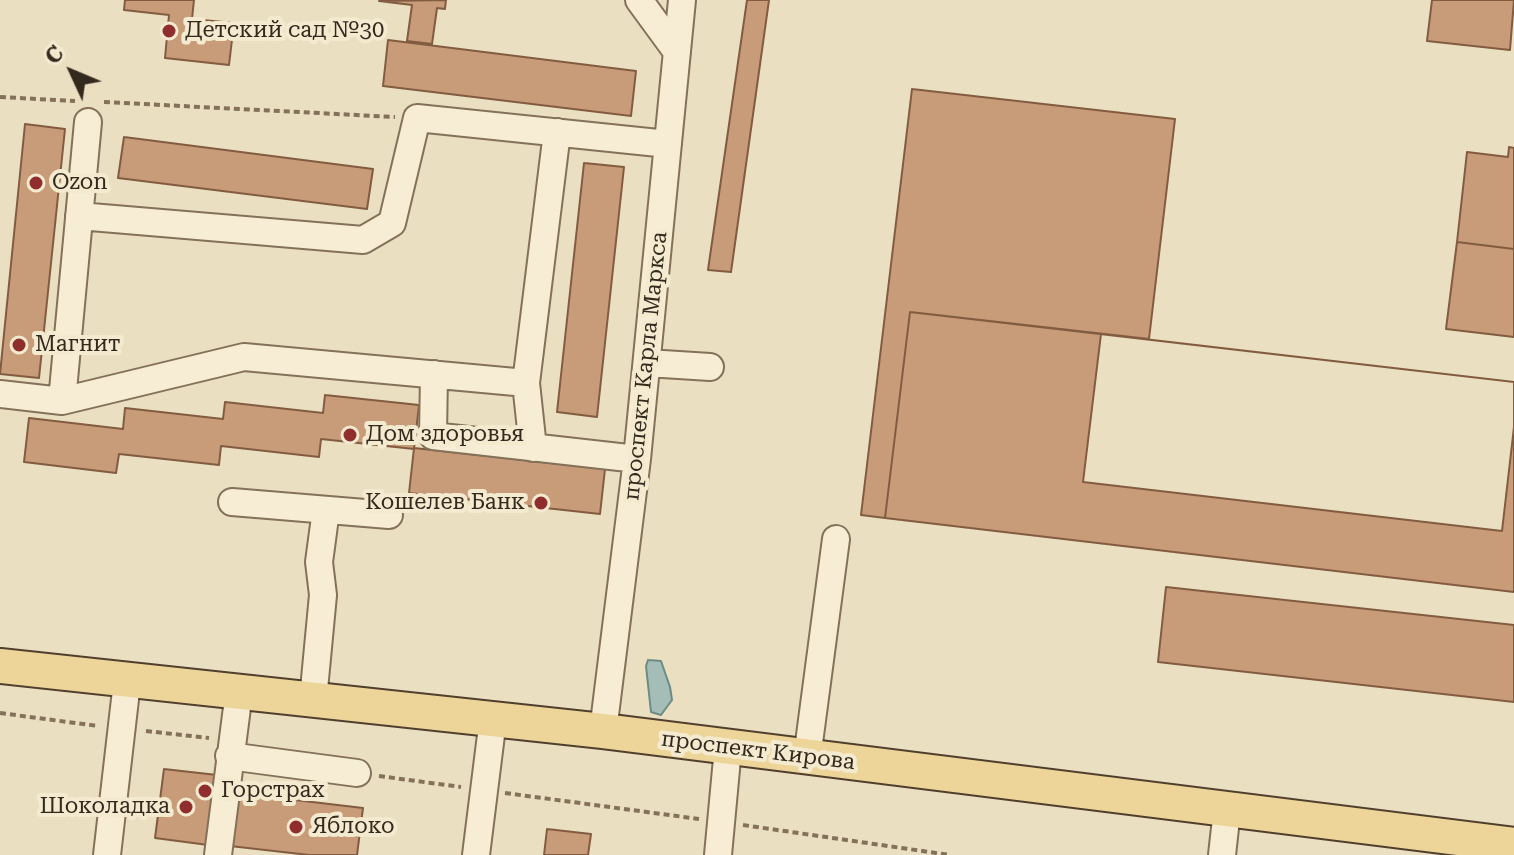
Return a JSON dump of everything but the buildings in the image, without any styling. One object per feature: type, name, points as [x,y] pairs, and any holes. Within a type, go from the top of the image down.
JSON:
[{"type":"main road","name":"проспект Кирова","points":[[0,666],[603,731],[1514,845]]},
{"type":"street","points":[[639,0],[677,52]]},
{"type":"street","name":"проспект Карла Маркса","points":[[603,731],[637,459],[682,0]]},
{"type":"street","points":[[62,401],[86,108]]},
{"type":"street","points":[[79,216],[363,240],[392,223],[417,118],[668,144]]},
{"type":"street","points":[[533,448],[526,383],[557,132]]},
{"type":"street","points":[[0,394],[62,401],[244,357],[526,383]]},
{"type":"street","points":[[647,363],[710,367]]},
{"type":"street","points":[[434,374],[433,436],[637,459]]},
{"type":"street","points":[[232,502],[389,515]]},
{"type":"street","points":[[304,699],[323,595],[319,562],[326,510]]},
{"type":"street","points":[[807,758],[836,539]]},
{"type":"street","points":[[107,855],[127,682]]},
{"type":"street","points":[[218,855],[239,692]]},
{"type":"street","points":[[476,855],[493,719]]},
{"type":"street","points":[[718,855],[728,748]]},
{"type":"street","points":[[229,756],[357,773]]},
{"type":"street","points":[[1222,855],[1227,810]]},
{"type":"path","points":[[0,97],[86,108],[417,118]]},
{"type":"path","points":[[357,773],[950,855]]},
{"type":"water","points":[[648,660],[661,661],[670,687],[672,700],[661,715],[651,712]]},
{"type":"place","name":"Детский сад №30","points":[[169,31]]},
{"type":"place","name":"Ozon","points":[[36,183]]},
{"type":"place","name":"Магнит","points":[[19,345]]},
{"type":"place","name":"Дом здоровья","points":[[350,435]]},
{"type":"place","name":"Кошелев Банк","points":[[541,503]]},
{"type":"place","name":"Горстрах","points":[[205,791]]},
{"type":"place","name":"Шоколадка","points":[[186,807]]},
{"type":"place","name":"Яблоко","points":[[296,827]]}]
